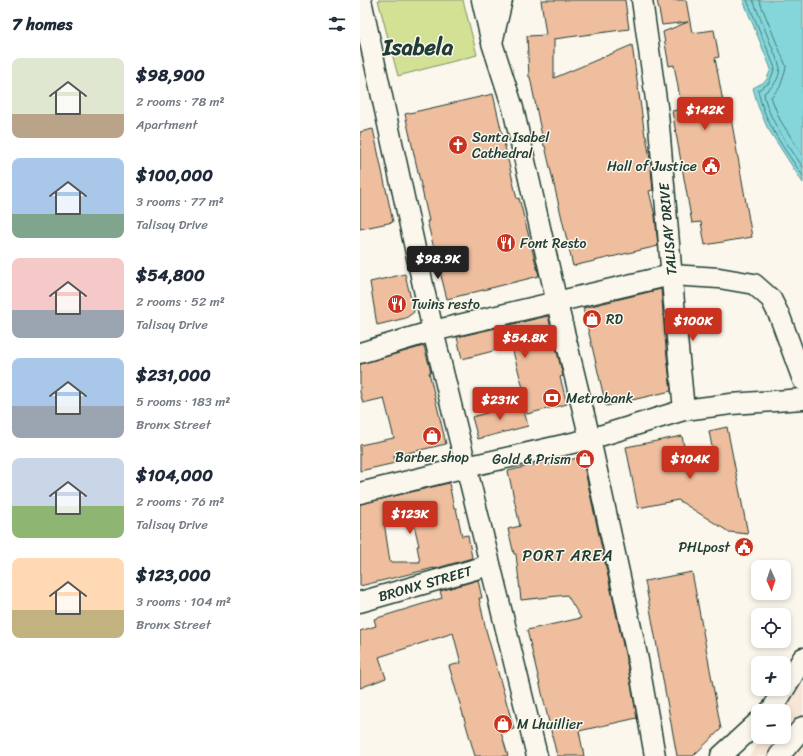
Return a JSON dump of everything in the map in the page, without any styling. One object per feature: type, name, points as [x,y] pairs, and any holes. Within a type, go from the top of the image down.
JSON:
[{"type":"street","points":[[361,0],[433,331],[538,756]]},
{"type":"street","points":[[482,0],[492,43],[513,108],[557,303],[590,439],[636,652],[655,756]]},
{"type":"street","points":[[492,43],[502,0]]},
{"type":"street","name":"TALISAY DRIVE","points":[[642,0],[658,114],[671,276],[684,410]]},
{"type":"street","points":[[360,354],[433,331],[671,276],[719,278],[754,284],[770,299],[780,317],[803,380]]},
{"type":"street","points":[[360,493],[590,439],[684,410],[731,404],[803,399]]},
{"type":"street","name":"BRONX STREET","points":[[360,602],[490,565]]},
{"type":"street","points":[[775,704],[803,658]]},
{"type":"street","points":[[779,756],[803,727]]},
{"type":"street","points":[[721,756],[751,728]]},
{"type":"shaded area","points":[[803,683],[803,756],[749,756],[758,744],[791,744],[791,704],[787,704]]},
{"type":"green space","points":[[378,0],[463,0],[477,55],[398,76]]},
{"type":"water","points":[[743,0],[803,0],[803,183],[767,127],[758,106],[753,88],[766,81],[771,69]]},
{"type":"building","points":[[541,0],[625,0],[629,29],[554,39],[554,78],[632,45],[645,136],[650,159],[653,190],[649,191],[655,216],[658,246],[573,266],[529,77],[527,36],[546,35]]},
{"type":"building","name":"Hall of Justice","points":[[657,0],[686,0],[692,33],[714,30],[719,57],[715,58],[723,102],[728,101],[752,237],[705,245],[701,222],[692,223],[672,111],[682,109],[674,65],[669,66],[663,32],[688,22],[662,25]]},
{"type":"building","points":[[493,94],[517,199],[519,198],[539,276],[447,299],[427,221],[429,221],[405,114]]},
{"type":"building","points":[[373,129],[393,222],[360,229],[360,132]]},
{"type":"building","points":[[405,274],[414,312],[406,318],[377,325],[370,282]]},
{"type":"building","points":[[661,289],[671,391],[606,406],[583,308]]},
{"type":"building","points":[[548,316],[563,376],[560,377],[567,404],[527,414],[521,389],[523,388],[512,348],[501,351],[501,349],[462,359],[457,337]]},
{"type":"building","points":[[424,346],[446,444],[394,456],[395,463],[360,471],[360,445],[394,438],[384,398],[363,403],[360,392],[360,364]]},
{"type":"building","points":[[522,403],[528,426],[478,439],[472,417]]},
{"type":"building","points":[[727,427],[748,534],[729,532],[678,500],[638,508],[626,447],[682,436],[688,468],[715,463],[709,431]]},
{"type":"building","points":[[582,457],[628,668],[637,718],[579,731],[584,756],[557,756],[527,630],[581,618],[567,595],[521,600],[516,554],[514,554],[508,529],[520,526],[508,471],[545,462],[546,465]]},
{"type":"building","points":[[449,483],[462,536],[468,535],[472,558],[434,569],[360,586],[360,504]],"holes":[[[412,516],[419,546],[417,546],[420,562],[390,562],[384,522]]]},
{"type":"building","points":[[692,572],[721,729],[693,756],[677,756],[645,581]]},
{"type":"building","points":[[478,580],[482,598],[479,598],[486,630],[514,729],[501,732],[508,756],[475,756],[449,666],[461,663],[453,633],[379,657],[386,678],[360,688],[360,631],[376,626],[374,619],[442,598],[440,591]]},
{"type":"place","name":"Santa Isabel Cathedral","points":[[458,145]]},
{"type":"place","name":"Hall of Justice","points":[[711,166]]},
{"type":"place","name":"Font Resto","points":[[506,243]]},
{"type":"place","name":"Twins resto","points":[[397,304]]},
{"type":"place","name":"RD","points":[[592,319]]},
{"type":"place","name":"Metrobank","points":[[552,398]]},
{"type":"place","name":"Barber shop","points":[[432,436]]},
{"type":"place","name":"Gold & Prism","points":[[585,459]]},
{"type":"place","name":"PHLpost","points":[[744,547]]},
{"type":"place","name":"M Lhuillier","points":[[503,724]]},
{"type":"district","name":"Isabela","points":[[418,47]]},
{"type":"district","name":"PORT AREA","points":[[568,555]]}]
